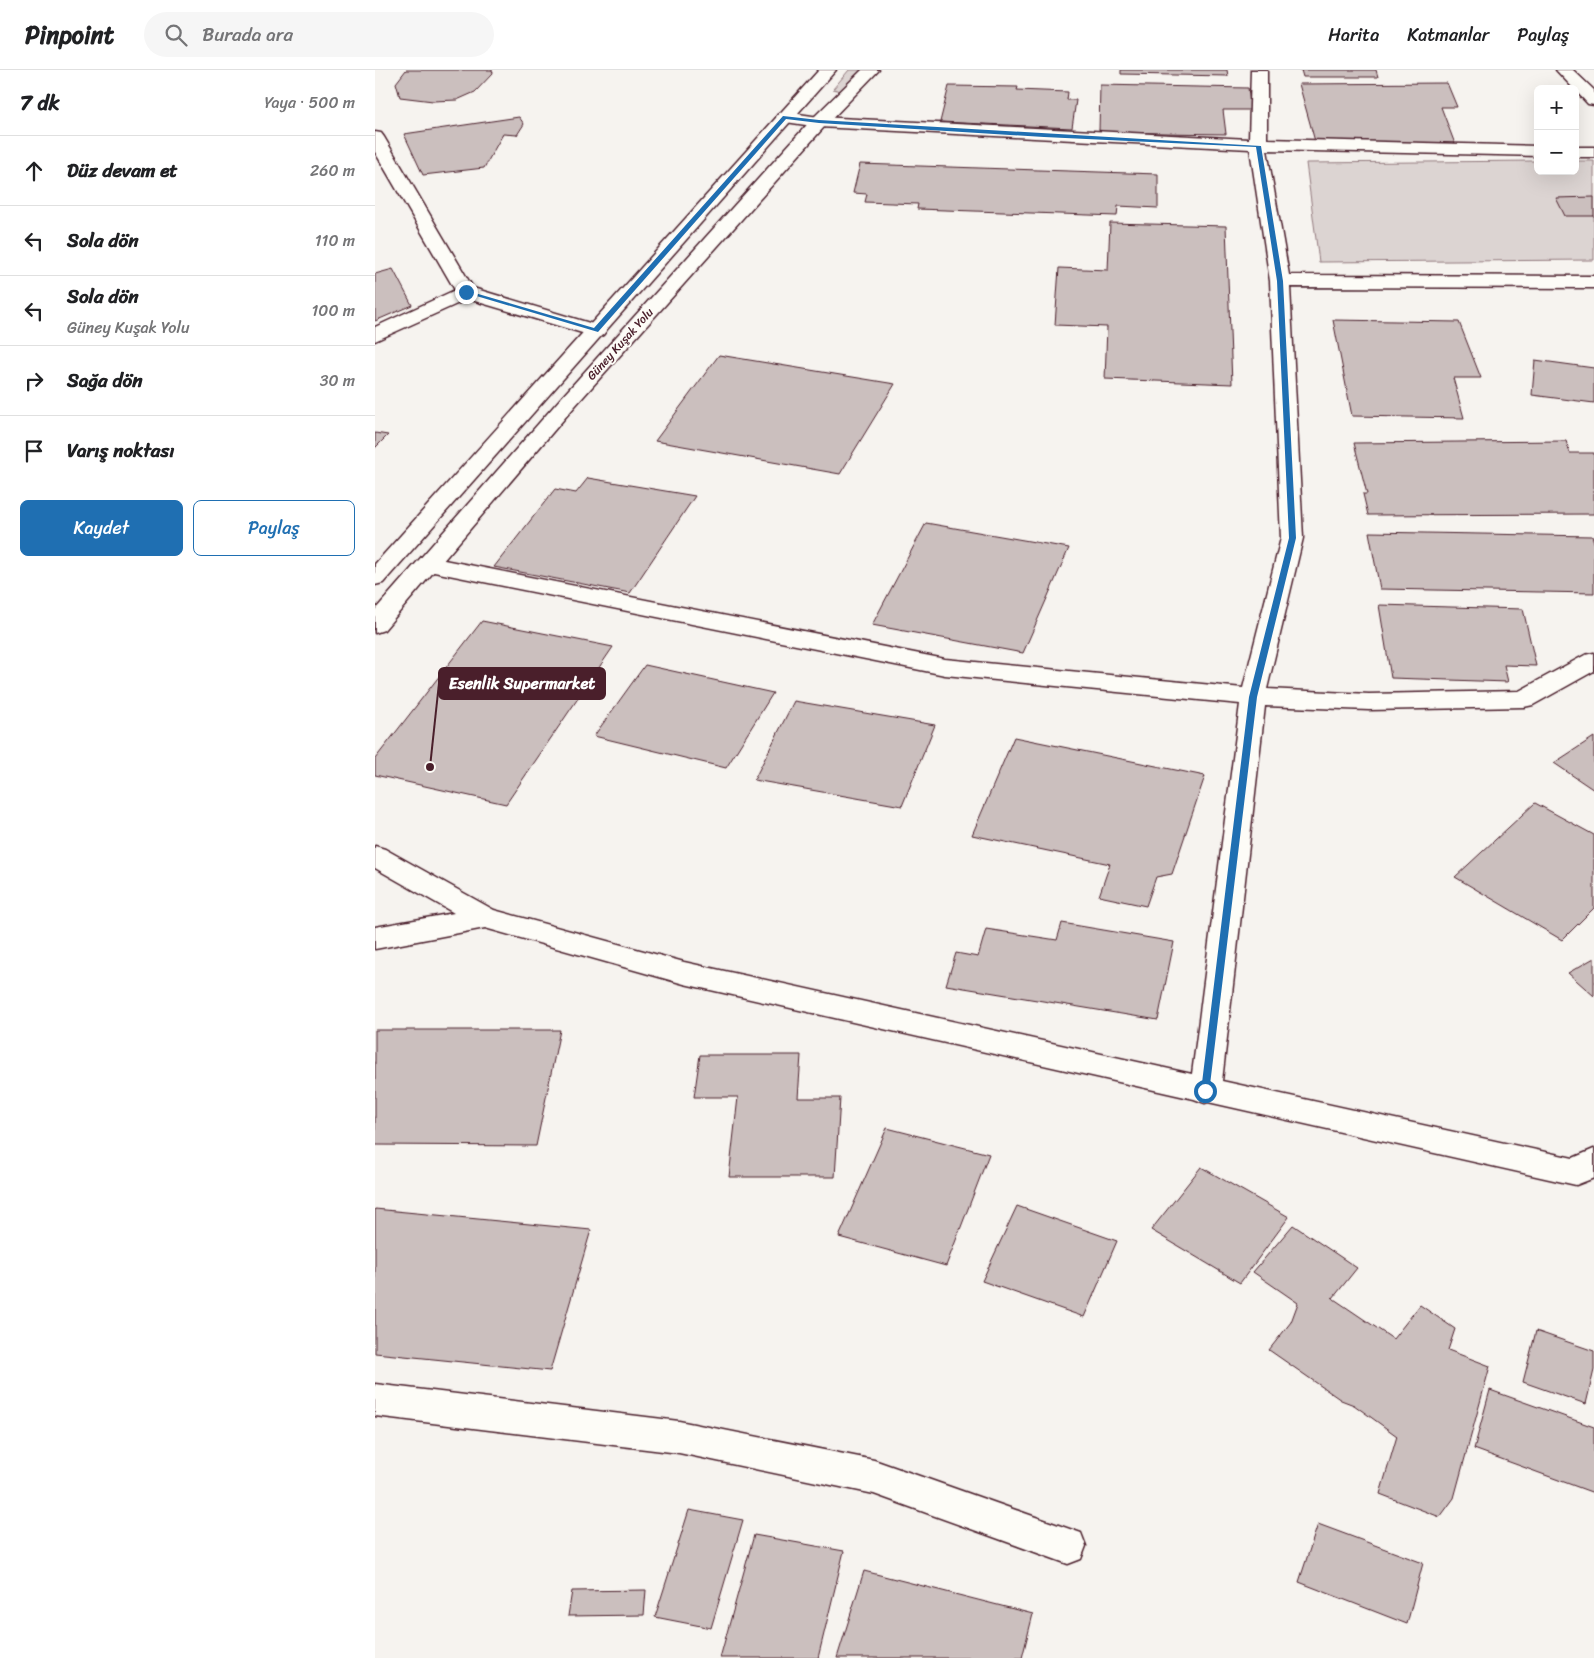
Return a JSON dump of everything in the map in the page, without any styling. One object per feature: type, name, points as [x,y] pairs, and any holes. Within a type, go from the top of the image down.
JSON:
[{"type":"street","name":"Güney Kuşak Yolu","points":[[375,578],[388,566],[828,70]]},
{"type":"street","name":"Güney Kuşak Yolu","points":[[375,625],[568,402],[819,122],[871,70]]},
{"type":"street","points":[[1205,1091],[1253,697],[1292,538],[1280,281],[1258,146],[1259,70]]},
{"type":"street","points":[[1564,70],[1594,100]]},
{"type":"street","points":[[785,117],[819,122],[1258,146],[1534,151]]},
{"type":"street","points":[[375,137],[466,292]]},
{"type":"street","points":[[1579,152],[1594,152]]},
{"type":"street","points":[[1280,281],[1594,282]]},
{"type":"street","points":[[375,335],[466,292],[596,330]]},
{"type":"street","points":[[429,564],[945,667],[1253,697],[1369,702],[1524,699],[1594,661]]},
{"type":"street","points":[[375,856],[485,918],[684,973],[1205,1091],[1588,1174]]},
{"type":"street","points":[[375,921],[485,918]]},
{"type":"street","points":[[375,938],[485,918]]},
{"type":"street","points":[[375,1400],[679,1438],[874,1477],[1068,1546]]},
{"type":"shaded area","points":[[849,70],[865,70],[845,92],[833,89]]},
{"type":"shaded area","points":[[1534,161],[1534,175],[1579,175],[1579,161],[1594,161],[1594,260],[1319,262],[1306,163]]},
{"type":"building","points":[[406,70],[492,70],[493,73],[475,92],[457,100],[433,101],[400,97],[396,83]]},
{"type":"building","points":[[1121,70],[1227,70],[1228,76],[1121,74]]},
{"type":"building","points":[[1301,70],[1376,70],[1378,77],[1303,77]]},
{"type":"building","points":[[1447,83],[1457,107],[1441,107],[1455,144],[1316,145],[1299,84]]},
{"type":"building","points":[[1100,85],[1248,88],[1251,110],[1223,110],[1226,134],[1099,132]]},
{"type":"building","points":[[949,86],[1018,87],[1017,90],[1068,92],[1067,100],[1076,100],[1072,128],[940,122]]},
{"type":"building","points":[[519,117],[524,124],[517,135],[503,134],[484,168],[423,175],[404,134]]},
{"type":"building","points":[[860,164],[1158,174],[1158,208],[1118,206],[1117,216],[917,209],[918,204],[865,202],[867,194],[853,193]]},
{"type":"building","points":[[1594,197],[1594,216],[1565,216],[1556,198]]},
{"type":"building","points":[[1110,223],[1226,226],[1232,384],[1105,379],[1107,327],[1055,325],[1059,268],[1108,270]]},
{"type":"building","points":[[393,269],[412,305],[375,321],[375,274]]},
{"type":"building","points":[[1333,320],[1459,322],[1481,378],[1453,378],[1464,418],[1352,416]]},
{"type":"building","points":[[719,355],[895,384],[840,474],[655,441]]},
{"type":"building","points":[[1535,360],[1594,368],[1594,403],[1532,395]]},
{"type":"building","points":[[375,433],[388,435],[375,448]]},
{"type":"building","points":[[1566,441],[1570,453],[1594,453],[1594,514],[1368,515],[1363,494],[1367,494],[1354,443]]},
{"type":"building","points":[[588,478],[695,496],[630,593],[494,567],[555,489],[576,493]]},
{"type":"building","points":[[926,523],[1069,548],[1023,653],[872,625]]},
{"type":"building","points":[[1369,532],[1592,536],[1594,542],[1594,593],[1380,589]]},
{"type":"building","points":[[1379,605],[1523,609],[1536,666],[1504,665],[1508,682],[1391,678]]},
{"type":"building","points":[[482,621],[613,647],[506,804],[375,775],[375,759]]},
{"type":"building","points":[[645,665],[773,693],[726,768],[594,736]]},
{"type":"building","points":[[794,701],[935,725],[902,806],[754,780]]},
{"type":"building","points":[[1014,737],[1205,776],[1172,874],[1156,877],[1146,906],[1099,896],[1110,864],[972,835]]},
{"type":"building","points":[[1594,737],[1594,790],[1554,763]]},
{"type":"building","points":[[1535,803],[1594,835],[1594,908],[1562,940],[1455,877]]},
{"type":"building","points":[[1062,923],[1174,942],[1158,1020],[946,985],[956,953],[978,957],[986,929],[1057,940]]},
{"type":"building","points":[[1594,958],[1594,996],[1568,973]]},
{"type":"building","points":[[375,1030],[560,1030],[536,1146],[375,1145]]},
{"type":"building","points":[[700,1055],[801,1055],[798,1098],[840,1098],[835,1177],[729,1177],[738,1097],[694,1097]]},
{"type":"building","points":[[887,1128],[989,1154],[946,1266],[839,1237]]},
{"type":"building","points":[[1201,1167],[1289,1217],[1240,1283],[1151,1230]]},
{"type":"building","points":[[1017,1206],[1117,1241],[1084,1317],[982,1281]]},
{"type":"building","points":[[375,1209],[591,1230],[550,1371],[375,1353]]},
{"type":"building","points":[[1293,1225],[1357,1268],[1333,1298],[1331,1297],[1393,1339],[1420,1305],[1455,1329],[1448,1350],[1490,1366],[1454,1498],[1440,1517],[1380,1494],[1397,1436],[1354,1405],[1341,1400],[1269,1350],[1291,1322],[1298,1303],[1253,1272]]},
{"type":"building","points":[[1536,1331],[1594,1351],[1594,1370],[1586,1404],[1523,1382]]},
{"type":"building","points":[[1490,1390],[1594,1427],[1594,1493],[1474,1449]]},
{"type":"building","points":[[689,1510],[743,1520],[711,1628],[655,1617]]},
{"type":"building","points":[[1318,1524],[1423,1563],[1407,1624],[1299,1582]]},
{"type":"building","points":[[754,1535],[844,1551],[818,1658],[720,1658]]},
{"type":"building","points":[[864,1571],[1033,1614],[1022,1658],[837,1658]]},
{"type":"building","points":[[646,1590],[644,1615],[568,1616],[572,1591]]},
{"type":"place","name":"Esenlik Supermarket","points":[[430,767]]},
{"type":"route","points":[[466,292],[596,330],[785,117],[819,122],[1044,136],[1258,146],[1280,281],[1292,538],[1253,697],[1205,1091]]}]
